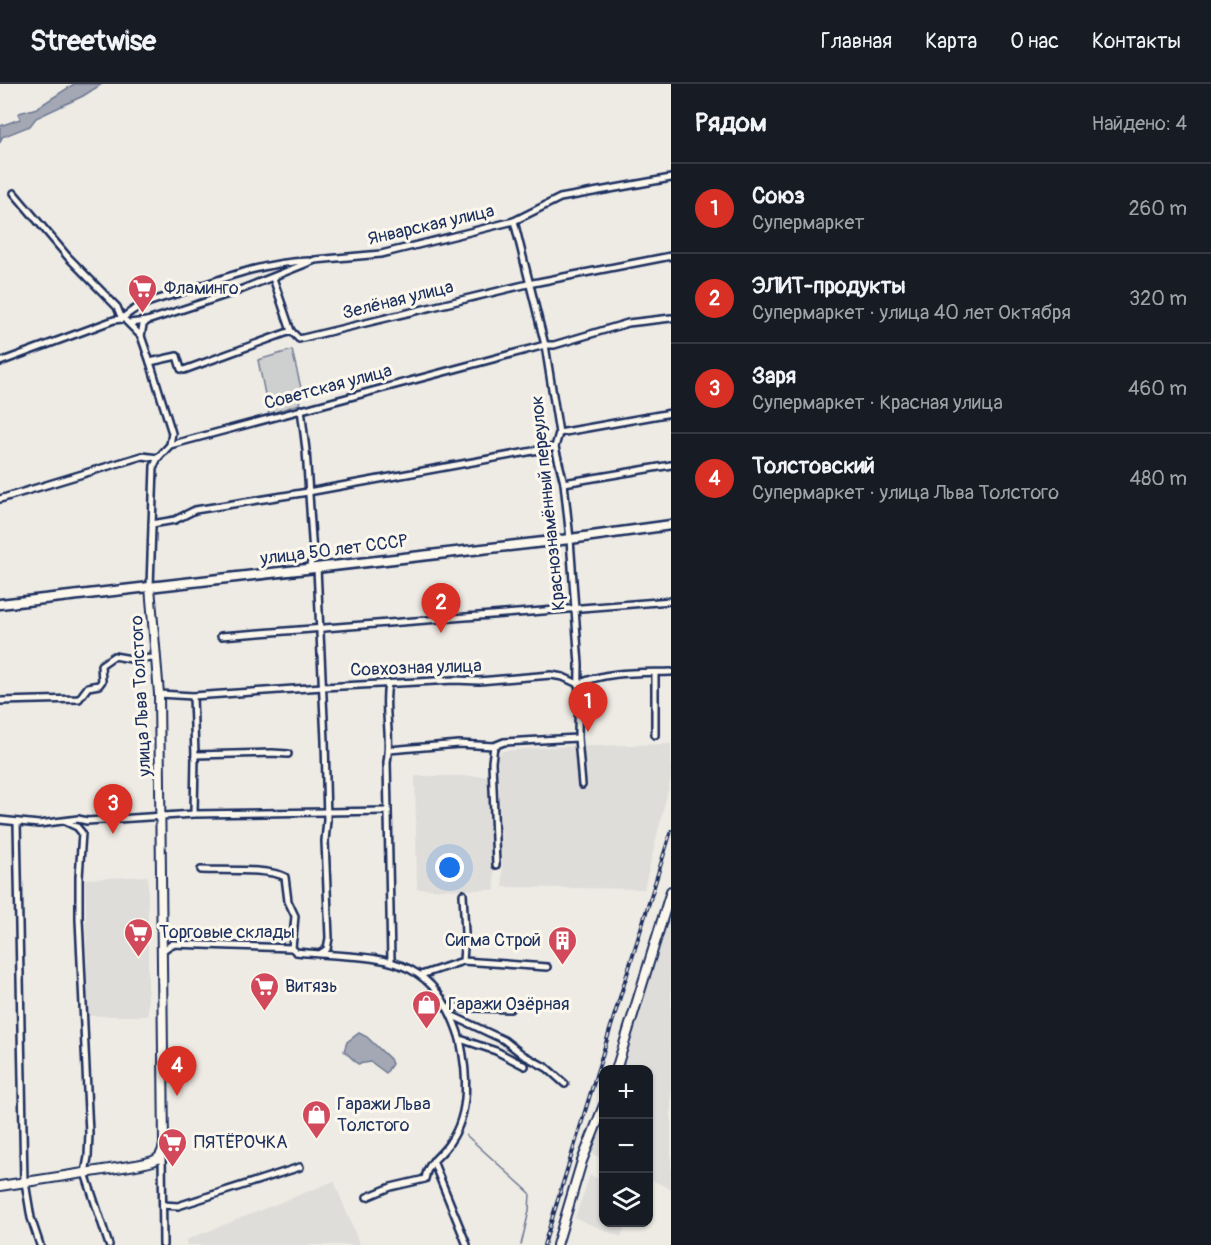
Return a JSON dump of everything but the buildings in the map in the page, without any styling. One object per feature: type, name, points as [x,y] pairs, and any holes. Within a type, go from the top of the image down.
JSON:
[{"type":"main road","name":"улица 50 лет СССР","points":[[0,604],[570,539],[671,525]]},
{"type":"street","name":"Январская улица","points":[[129,323],[147,321],[273,278],[315,260],[381,254],[514,221],[560,198],[671,178]]},
{"type":"street","points":[[14,193],[68,257],[117,307],[122,319]]},
{"type":"street","name":"Краснознамённый переулок","points":[[514,221],[545,345],[559,433],[555,447],[564,483],[570,539],[579,665],[578,738],[582,785]]},
{"type":"street","name":"Зелёная улица","points":[[150,362],[177,356],[181,369],[184,370],[291,331],[299,339],[528,284],[671,256]]},
{"type":"street","points":[[122,319],[129,312],[147,303],[260,266],[286,261],[315,260]]},
{"type":"street","points":[[273,278],[291,331]]},
{"type":"street","name":"Советская улица","points":[[170,445],[545,345],[554,345],[628,323],[671,318]]},
{"type":"street","points":[[0,362],[122,319],[141,336],[172,433],[170,445],[158,458],[142,456],[0,499]]},
{"type":"street","points":[[141,336],[143,325],[147,321]]},
{"type":"street","points":[[301,409],[306,450],[313,568],[321,627],[328,938],[327,949],[320,954]]},
{"type":"street","points":[[559,433],[671,413]]},
{"type":"street","points":[[152,524],[175,520],[195,510],[555,447]]},
{"type":"street","name":"улица Льва Толстого","points":[[158,458],[154,466],[150,587],[159,694],[163,1245]]},
{"type":"street","points":[[564,483],[671,465]]},
{"type":"street","points":[[221,636],[671,602]]},
{"type":"street","points":[[0,701],[79,699],[88,687],[99,685],[102,681],[101,665],[114,656],[131,659],[156,658]]},
{"type":"street","points":[[578,684],[593,677],[612,673],[671,672]]},
{"type":"street","points":[[655,673],[655,735]]},
{"type":"street","name":"Совхозная улица","points":[[159,694],[193,696],[551,675],[563,676],[578,684]]},
{"type":"street","points":[[388,684],[386,694],[389,750],[387,762],[391,961]]},
{"type":"street","points":[[193,696],[194,814]]},
{"type":"street","points":[[389,750],[459,744],[494,746],[504,742],[578,738]]},
{"type":"street","points":[[494,746],[492,762],[496,866]]},
{"type":"street","points":[[195,755],[288,754]]},
{"type":"street","points":[[0,820],[39,824],[78,819],[87,821],[194,814],[388,812]]},
{"type":"street","points":[[17,822],[24,1182],[31,1218],[40,1245]]},
{"type":"street","points":[[66,822],[77,827],[82,833],[79,877],[88,1133],[85,1173],[109,1245]]},
{"type":"street","points":[[201,870],[265,872],[285,876],[288,882],[288,901],[295,916],[292,948]]},
{"type":"street","points":[[618,1065],[671,891]]},
{"type":"street","points":[[463,961],[464,894]]},
{"type":"street","points":[[160,934],[172,944]]},
{"type":"street","points":[[160,952],[172,944],[292,948],[296,952],[391,961],[421,975],[434,987],[453,1016],[460,1039],[466,1070],[464,1106],[452,1141],[427,1167],[425,1179],[391,1187],[367,1197]]},
{"type":"street","points":[[421,975],[463,961],[547,967]]},
{"type":"street","points":[[446,1006],[510,1009]]},
{"type":"street","points":[[453,1016],[504,1041],[547,1068],[565,1084]]},
{"type":"street","points":[[460,1039],[496,1051],[525,1066]]},
{"type":"street","points":[[557,1245],[582,1161],[599,1116]]},
{"type":"street","points":[[0,1186],[136,1165],[157,1159],[162,1155]]},
{"type":"street","points":[[433,1161],[468,1245]]},
{"type":"street","points":[[163,1204],[178,1206],[300,1167]]},
{"type":"shaded area","points":[[74,84],[102,84],[83,96],[36,118],[30,126],[2,137],[0,143],[0,126],[20,119],[19,113],[37,108]]},
{"type":"shaded area","points":[[292,350],[302,392],[299,404],[269,414],[258,360]]},
{"type":"shaded area","points":[[671,744],[671,778],[644,889],[503,887],[497,755],[503,751],[548,747]]},
{"type":"shaded area","points":[[415,776],[489,776],[495,890],[417,889]]},
{"type":"shaded area","points":[[148,876],[148,1016],[88,1016],[85,879]]},
{"type":"shaded area","points":[[671,902],[671,1189],[653,1181],[653,1065],[620,1065]]},
{"type":"shaded area","points":[[359,1033],[367,1037],[390,1059],[392,1064],[386,1073],[371,1062],[358,1064],[344,1051],[347,1042]]},
{"type":"shaded area","points":[[599,1130],[599,1157],[592,1154]]},
{"type":"shaded area","points":[[590,1175],[599,1178],[599,1227],[625,1227],[621,1237],[575,1218]]},
{"type":"shaded area","points":[[334,1181],[360,1245],[187,1245],[186,1240]]},
{"type":"waterway","points":[[466,1135],[530,1193],[529,1211],[521,1245]]},
{"type":"railway","points":[[544,1245],[671,831]]},
{"type":"place","name":"Фламинго","points":[[143,314]]},
{"type":"place","name":"ЭЛИТ-продукты","points":[[441,633]]},
{"type":"place","name":"Союз","points":[[588,732]]},
{"type":"place","name":"Заря","points":[[113,834]]},
{"type":"place","name":"Торговые склады","points":[[138,958]]},
{"type":"place","name":"Сигма Строй","points":[[562,966]]},
{"type":"place","name":"Витязь","points":[[264,1012]]},
{"type":"place","name":"Гаражи Озёрная","points":[[427,1030]]},
{"type":"place","name":"Толстовский","points":[[177,1096]]},
{"type":"place","name":"Гаражи Льва Толстого","points":[[316,1140]]},
{"type":"place","name":"ПЯТЁРОЧКА","points":[[173,1168]]}]
